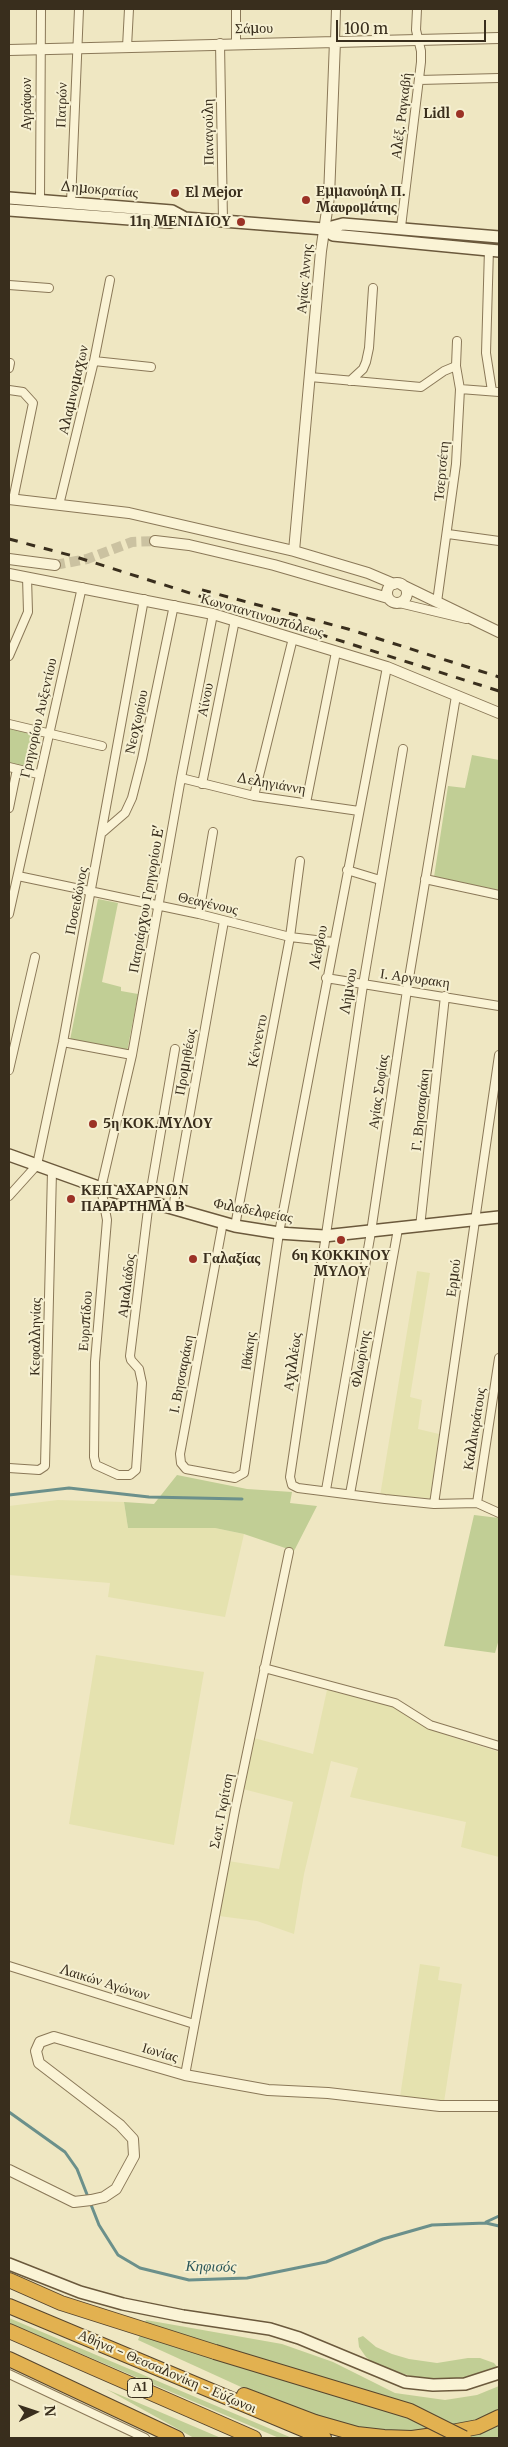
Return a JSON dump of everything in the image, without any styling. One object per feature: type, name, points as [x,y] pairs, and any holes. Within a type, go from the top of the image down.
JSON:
[{"type":"highway","points":[[9,2280],[61,2302],[214,2352],[410,2411],[464,2438]]},
{"type":"highway","name":"Αθήνα - Θεσσαλονίκη - Εύζωνοι","points":[[9,2306],[324,2438]]},
{"type":"highway","name":"Αθήνα - Θεσσαλονίκη - Εύζωνοι","points":[[9,2331],[254,2438]]},
{"type":"highway","points":[[9,2359],[177,2438]]},
{"type":"highway","points":[[180,2378],[219,2385],[315,2422],[366,2435],[412,2438],[478,2426],[499,2417]]},
{"type":"main road","name":"Δημοκρατίας","points":[[9,198],[172,211],[185,218]]},
{"type":"main road","name":"Δημοκρατίας","points":[[9,210],[170,222],[185,218],[222,220],[324,229],[343,224],[401,227],[499,237]]},
{"type":"main road","name":"Δημοκρατίας","points":[[324,229],[332,236],[494,250]]},
{"type":"main road","name":"Φιλαδελφείας","points":[[9,1155],[102,1188],[235,1226],[279,1233],[324,1236],[499,1217]]},
{"type":"main road","points":[[9,2264],[80,2292],[123,2304],[183,2316],[270,2329],[299,2338],[405,2382],[450,2385],[477,2381],[499,2373]]},
{"type":"street","name":"Αγράφων","points":[[40,200],[41,9]]},
{"type":"street","name":"Πατρών","points":[[71,203],[79,9]]},
{"type":"street","points":[[127,47],[129,9]]},
{"type":"street","points":[[236,9],[236,43]]},
{"type":"street","name":"Αγίας Άννης","points":[[294,551],[324,229],[330,186],[336,9]]},
{"type":"street","name":"Αλέξ. Ραγκαβή","points":[[401,227],[419,80],[421,52],[417,38],[417,9]]},
{"type":"street","name":"Σάμου","points":[[9,50],[417,38],[499,38]]},
{"type":"street","name":"Παναγούλη","points":[[220,43],[222,220]]},
{"type":"street","points":[[419,80],[499,78]]},
{"type":"street","points":[[460,389],[496,392],[486,353],[494,250]]},
{"type":"street","name":"Αλαμινομαχων","points":[[59,506],[94,361],[110,280]]},
{"type":"street","points":[[9,285],[49,288]]},
{"type":"street","points":[[350,381],[363,369],[366,362],[369,348],[373,288]]},
{"type":"street","name":"Τσερτσέτη","points":[[437,602],[448,534],[456,464],[460,389],[456,366],[458,340]]},
{"type":"street","points":[[94,361],[151,366]]},
{"type":"street","points":[[310,377],[421,388],[444,371],[456,366]]},
{"type":"street","points":[[9,390],[23,392],[33,402],[11,500],[129,513],[294,551],[398,584],[499,632]]},
{"type":"street","points":[[448,534],[499,541]]},
{"type":"street","points":[[155,541],[189,545],[274,565],[392,600],[478,622]]},
{"type":"street","points":[[9,559],[55,565]]},
{"type":"street","name":"Κωνσταντινουπόλεως","points":[[9,574],[144,599],[235,620],[387,667],[499,713]]},
{"type":"street","points":[[9,656],[28,612],[28,577]]},
{"type":"street","points":[[392,600],[388,589],[398,584]]},
{"type":"street","points":[[392,600],[400,602],[406,596],[405,588],[398,584]]},
{"type":"street","name":"Γρηγορίου Αυξεντίου","points":[[9,914],[38,774],[82,587]]},
{"type":"street","name":"Ποσειδώνος","points":[[37,1165],[92,892],[144,599]]},
{"type":"street","name":"Νεοχωρίου","points":[[103,832],[125,813],[132,798],[174,606]]},
{"type":"street","name":"Πατριάρχου Γρηγορίου E'","points":[[102,1188],[132,1055],[181,778],[213,614]]},
{"type":"street","name":"Αίνου","points":[[202,784],[235,620]]},
{"type":"street","points":[[254,796],[293,638]]},
{"type":"street","points":[[306,803],[336,652]]},
{"type":"street","name":"Λέσβου","points":[[279,1233],[326,978],[387,667]]},
{"type":"street","name":"Αγίας Σοφίας","points":[[326,1490],[371,1232],[407,990],[456,696]]},
{"type":"street","points":[[9,724],[102,746]]},
{"type":"street","name":"Λήμνου","points":[[324,1236],[380,880],[403,750]]},
{"type":"street","points":[[9,808],[13,768],[38,774]]},
{"type":"street","name":"Δεληγιάννη","points":[[181,778],[254,796],[359,810]]},
{"type":"street","points":[[199,914],[213,832]]},
{"type":"street","name":"Κέννεντυ","points":[[235,1226],[290,937],[300,861]]},
{"type":"street","points":[[347,870],[380,880]]},
{"type":"street","name":"Θεαγένους","points":[[18,876],[199,914],[290,937],[333,942]]},
{"type":"street","points":[[425,879],[499,894]]},
{"type":"street","name":"Προμηθέως","points":[[174,1208],[224,921]]},
{"type":"street","points":[[9,1070],[35,957]]},
{"type":"street","name":"Ι. Αργυρακη","points":[[326,978],[499,1006]]},
{"type":"street","name":"Γ. Βησσαράκη","points":[[420,1227],[445,996]]},
{"type":"street","points":[[63,1042],[132,1055]]},
{"type":"street","name":"Αμαλιάδος","points":[[94,1457],[96,1465],[118,1475],[130,1475],[136,1470],[142,1383],[139,1369],[133,1363],[130,1356],[149,1201],[175,1050]]},
{"type":"street","name":"Ερμού","points":[[434,1504],[499,1055]]},
{"type":"street","points":[[9,1196],[37,1165]]},
{"type":"street","name":"Κεφαλληνίας","points":[[9,1468],[40,1470],[45,1466],[52,1171]]},
{"type":"street","name":"Ευριπίδου","points":[[94,1457],[96,1362],[106,1220],[102,1188]]},
{"type":"street","name":"Ι. Βησσαράκη","points":[[223,1222],[180,1454],[180,1463],[186,1470],[235,1478],[244,1473]]},
{"type":"street","name":"Φλωρίνης","points":[[350,1494],[398,1229]]},
{"type":"street","name":"Ιθάκης","points":[[244,1473],[279,1233]]},
{"type":"street","name":"Αχιλλέως","points":[[324,1236],[292,1462],[292,1485],[298,1488],[326,1490]]},
{"type":"street","name":"Καλλικράτους","points":[[477,1503],[499,1358]]},
{"type":"street","points":[[326,1490],[385,1500],[434,1504],[477,1503],[499,1512]]},
{"type":"street","name":"Σωτ. Γκρίτση","points":[[185,2076],[264,1668],[289,1552]]},
{"type":"street","points":[[264,1668],[395,1703],[430,1725],[499,1746]]},
{"type":"street","name":"Λαικών Αγώνων","points":[[9,1966],[194,2024]]},
{"type":"street","name":"Ιωνίας","points":[[9,2170],[74,2202],[104,2197],[116,2189],[134,2156],[132,2139],[120,2124],[39,2063],[36,2051],[40,2042],[54,2037],[74,2041],[185,2076],[298,2093],[328,2093],[440,2106],[499,2106]]},
{"type":"street","points":[[9,2374],[145,2438]]},
{"type":"shaded area","points":[[417,1271],[430,1273],[410,1397],[422,1400],[418,1429],[439,1434],[430,1498],[380,1496]]},
{"type":"shaded area","points":[[58,1500],[124,1502],[128,1528],[215,1528],[244,1534],[225,1617],[108,1597],[110,1583],[9,1575],[9,1506]]},
{"type":"shaded area","points":[[96,1655],[204,1672],[174,1845],[69,1824]]},
{"type":"shaded area","points":[[327,1690],[416,1711],[426,1725],[449,1736],[499,1752],[499,1857],[461,1847],[466,1822],[350,1797],[358,1768],[331,1761],[304,1874],[294,1934],[257,1921],[219,1916],[228,1861],[279,1869],[293,1802],[243,1789],[254,1738],[313,1754]]},
{"type":"shaded area","points":[[420,1964],[440,1967],[438,1980],[462,1984],[444,2102],[400,2097]]},
{"type":"green space","points":[[9,728],[40,735],[32,768],[9,763]]},
{"type":"green space","points":[[472,755],[499,760],[499,890],[434,877],[448,786],[465,788]]},
{"type":"green space","points":[[98,899],[118,903],[102,982],[121,987],[121,991],[138,994],[127,1052],[70,1040]]},
{"type":"green space","points":[[177,1475],[247,1489],[292,1492],[290,1503],[317,1506],[294,1551],[244,1534],[215,1528],[128,1528],[124,1502],[154,1504]]},
{"type":"green space","points":[[474,1515],[499,1518],[499,1639],[495,1653],[444,1646]]},
{"type":"green space","points":[[9,2318],[292,2438],[279,2438],[9,2323]]},
{"type":"green space","points":[[146,2320],[282,2344],[333,2362],[395,2393],[445,2400],[477,2395],[499,2386],[499,2438],[353,2438],[138,2340]]},
{"type":"green space","points":[[363,2336],[376,2347],[409,2359],[437,2363],[480,2358],[494,2363],[499,2369],[463,2379],[420,2379],[376,2365],[366,2357],[359,2347],[358,2338]]},
{"type":"green space","points":[[106,2389],[221,2438],[194,2438]]},
{"type":"waterway","points":[[9,1495],[69,1488],[149,1497],[242,1499]]},
{"type":"waterway","name":"Κηφισός","points":[[9,2112],[65,2152],[77,2169],[99,2225],[118,2255],[140,2268],[189,2280],[247,2278],[326,2262],[383,2239],[432,2225],[486,2223],[499,2226]]},
{"type":"waterway","name":"Κηφισός","points":[[486,2222],[499,2216]]},
{"type":"tunnel","points":[[55,565],[87,559],[132,542],[155,541]]},
{"type":"railway","points":[[9,539],[73,556],[499,691]]},
{"type":"railway","points":[[202,590],[348,629],[499,677]]},
{"type":"place","name":"Lidl","points":[[460,114]]},
{"type":"place","name":"El Mejor","points":[[175,193]]},
{"type":"place","name":"Εμμανούηλ Π. Μαυρομάτης","points":[[306,200]]},
{"type":"place","name":"11η ΜΕΝΙΔΙΟΥ","points":[[241,222]]},
{"type":"place","name":"5η ΚΟΚ.ΜΥΛΟΥ","points":[[93,1124]]},
{"type":"place","name":"ΚΕΠ ΑΧΑΡΝΩΝ ΠΑΡΑΡΤΗΜΑ Β","points":[[71,1199]]},
{"type":"place","name":"6η ΚΟΚΚΙΝΟΥ ΜΥΛΟΥ","points":[[341,1240]]},
{"type":"place","name":"Γαλαξίας","points":[[193,1259]]}]
